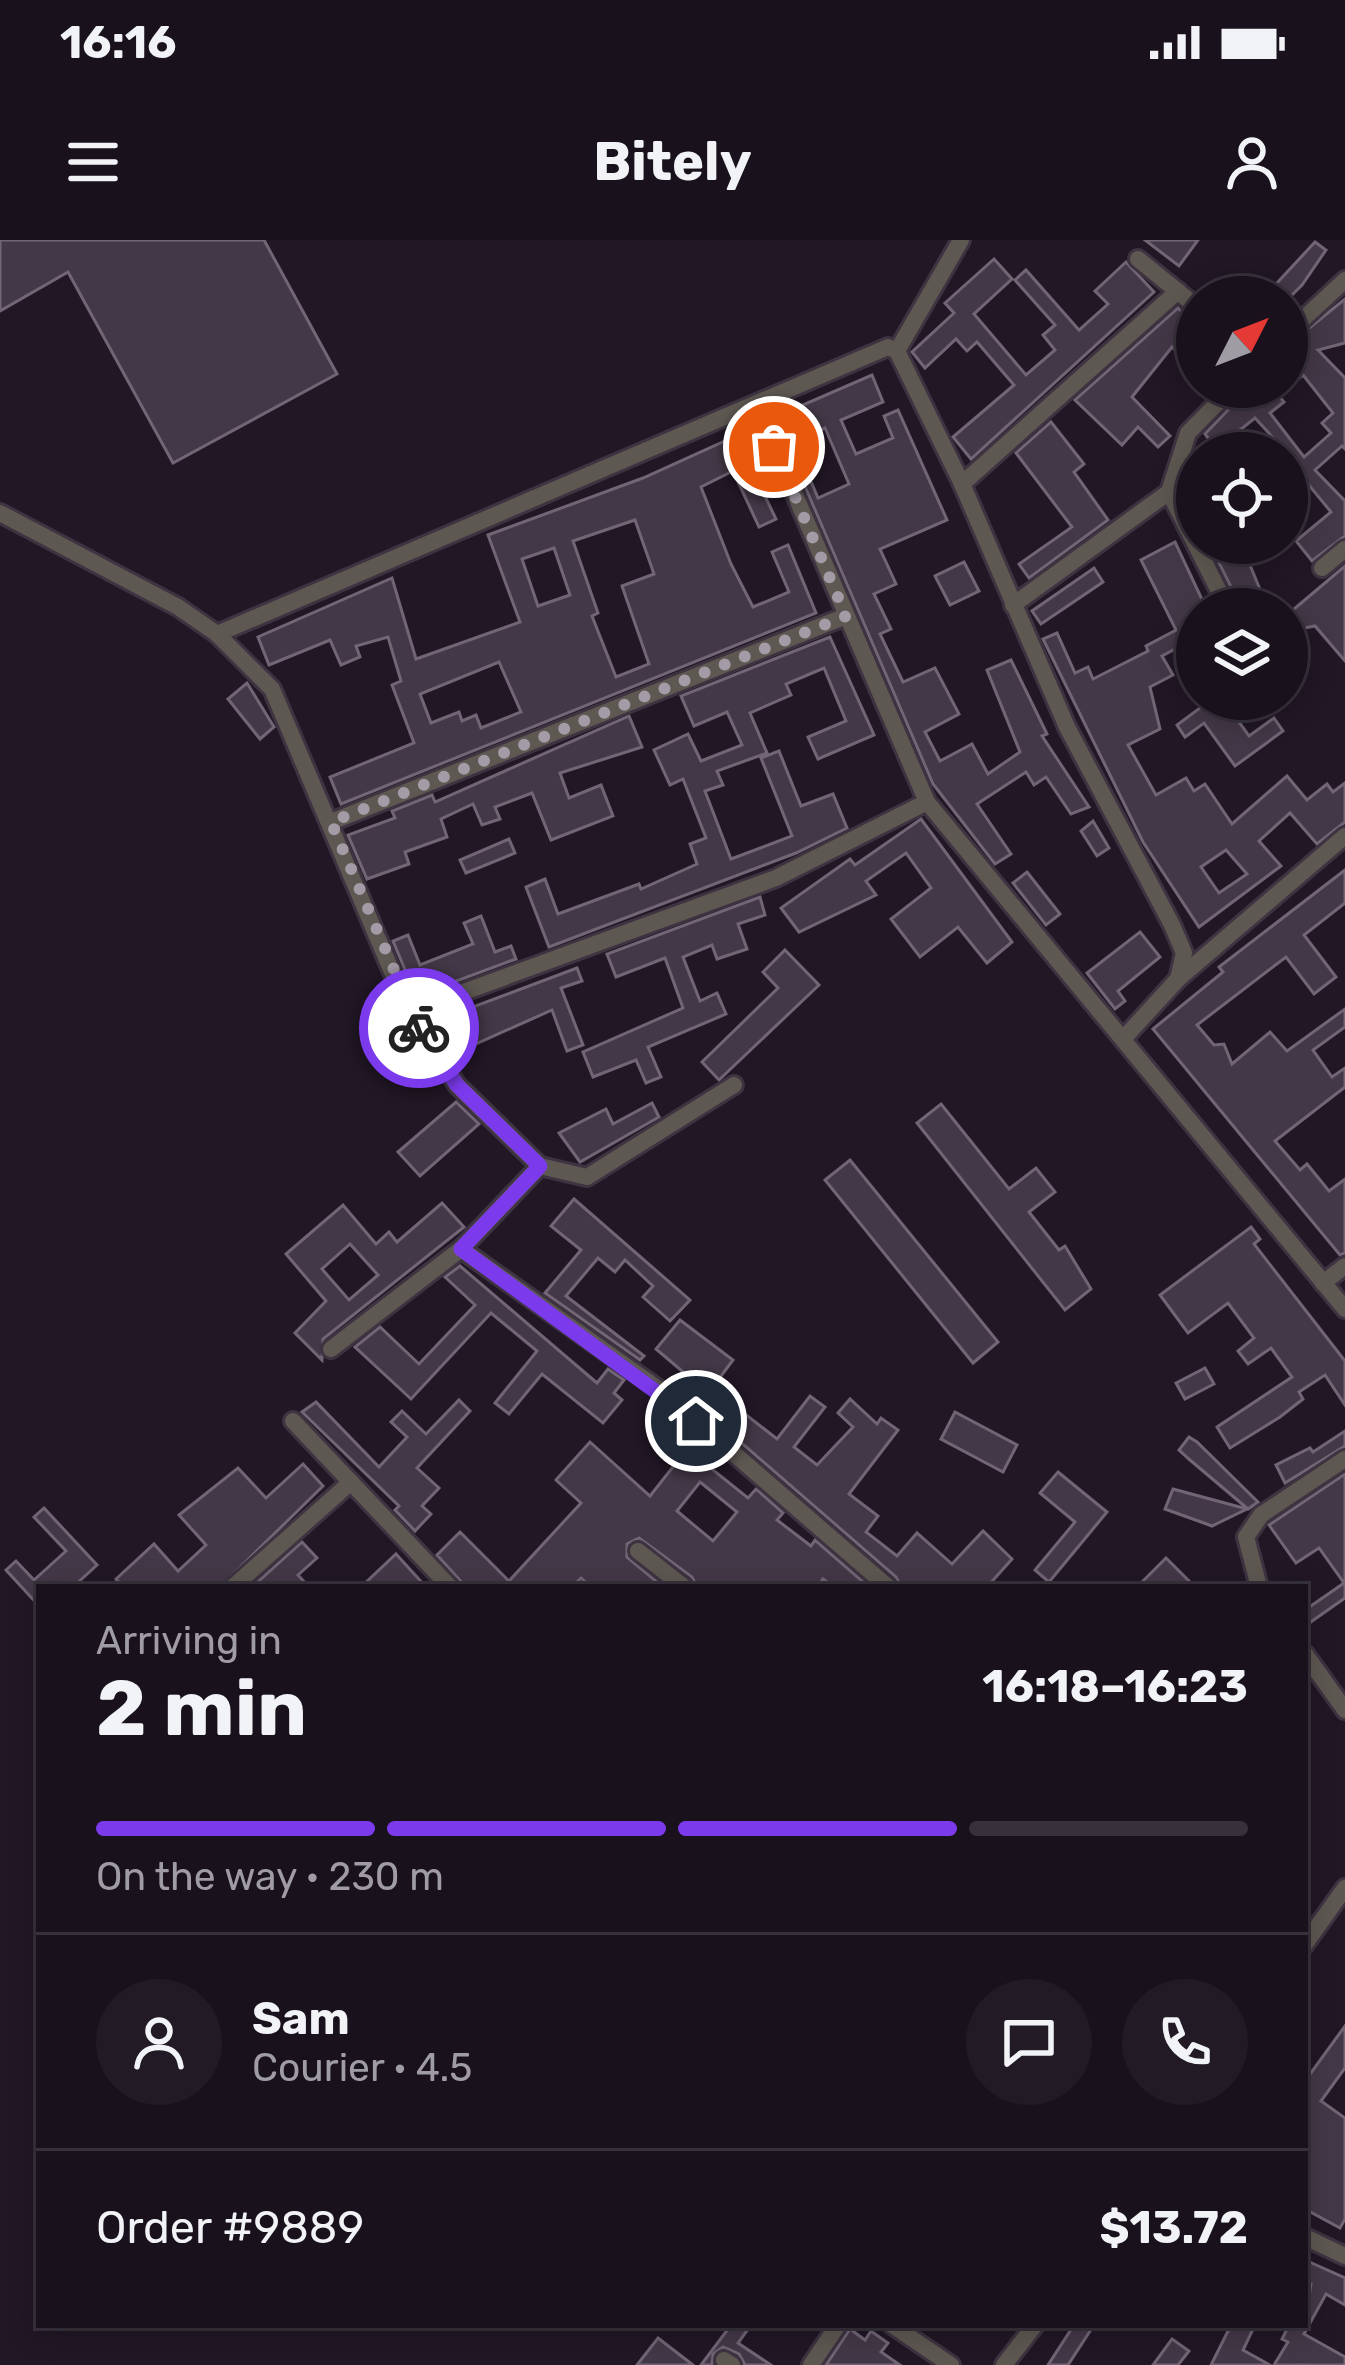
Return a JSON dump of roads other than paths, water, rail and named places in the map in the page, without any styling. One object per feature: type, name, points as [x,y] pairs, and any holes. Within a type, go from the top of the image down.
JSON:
[{"type":"street","points":[[897,351],[961,240]]},
{"type":"street","points":[[1138,259],[1176,289]]},
{"type":"street","points":[[1308,314],[1345,280]]},
{"type":"street","points":[[962,484],[1176,293]]},
{"type":"street","points":[[217,634],[888,347],[897,351],[962,484],[1066,727],[1172,925],[1184,953],[1178,979]]},
{"type":"street","points":[[756,404],[927,802],[1345,1310]]},
{"type":"street","points":[[1013,605],[1169,492],[1188,433],[1212,408]]},
{"type":"street","points":[[1169,492],[1217,588]]},
{"type":"street","points":[[0,513],[161,598],[217,634],[272,689],[409,1012],[457,1085],[540,1166],[586,1177],[734,1085]]},
{"type":"street","points":[[1322,568],[1345,549]]},
{"type":"street","points":[[331,822],[846,616]]},
{"type":"street","points":[[409,1012],[776,878],[927,802]]},
{"type":"street","points":[[1124,1038],[1178,979],[1345,836]]},
{"type":"street","points":[[331,1349],[461,1249],[540,1166]]},
{"type":"street","points":[[461,1249],[664,1394],[885,1584]]},
{"type":"street","points":[[1324,1282],[1345,1266]]},
{"type":"street","points":[[293,1420],[447,1584]]},
{"type":"street","points":[[1258,1584],[1246,1537],[1261,1515],[1345,1460]]},
{"type":"street","points":[[236,1584],[350,1482]]},
{"type":"street","points":[[638,1551],[680,1584]]},
{"type":"street","points":[[1308,1658],[1345,1710]]},
{"type":"street","points":[[1308,1940],[1345,1888]]},
{"type":"street","points":[[1308,2238],[1345,2256]]},
{"type":"street","points":[[811,2365],[836,2328]]},
{"type":"street","points":[[896,2328],[951,2365]]},
{"type":"street","points":[[1004,2365],[1033,2328]]}]
